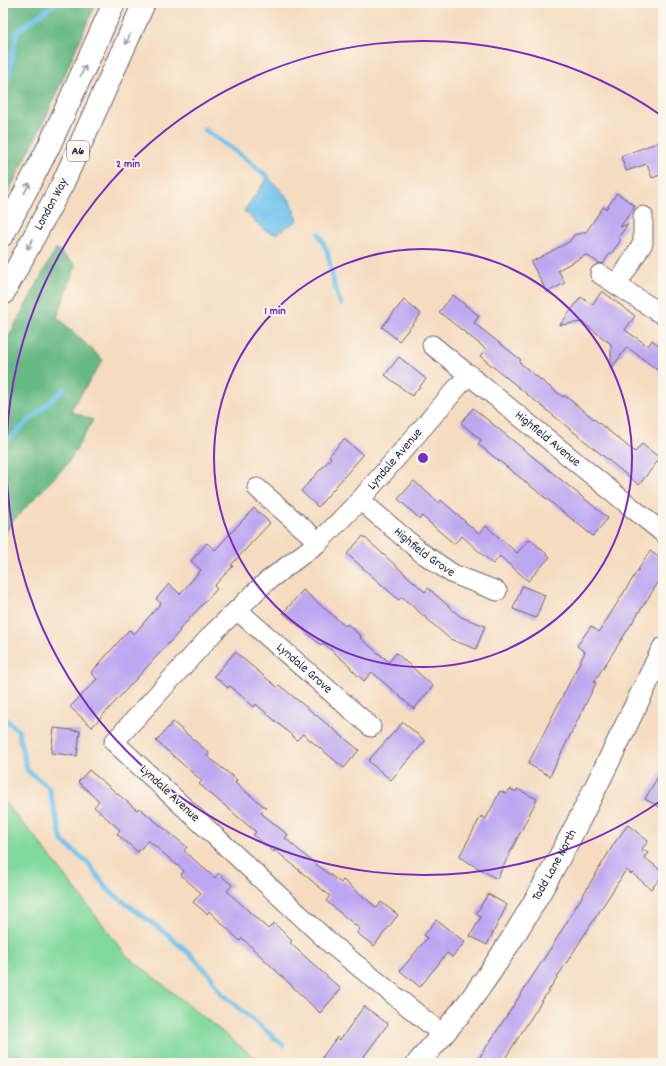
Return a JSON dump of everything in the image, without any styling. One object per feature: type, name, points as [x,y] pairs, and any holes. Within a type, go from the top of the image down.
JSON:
[{"type":"main road","name":"A6","points":[[3,235],[49,146],[114,3]]},
{"type":"main road","name":"London Way","points":[[3,294],[63,183],[144,3]]},
{"type":"main road","name":"Todd Lane North","points":[[418,1063],[471,999],[507,948],[548,879],[596,786],[663,649]]},
{"type":"street","points":[[617,285],[643,243],[643,216]]},
{"type":"street","points":[[600,274],[663,315]]},
{"type":"street","name":"Highfield Avenue","points":[[432,345],[663,533]]},
{"type":"street","name":"Lyndale Avenue","points":[[442,1034],[332,946],[114,742],[215,631],[266,582],[319,542],[360,500],[469,374]]},
{"type":"street","points":[[257,488],[319,542]]},
{"type":"street","name":"Highfield Grove","points":[[360,500],[422,553],[453,574],[497,591]]},
{"type":"street","name":"Lyndale Grove","points":[[238,610],[370,727]]},
{"type":"green space","points":[[3,3],[96,3],[46,117],[3,203]]},
{"type":"green space","points":[[56,249],[76,265],[57,317],[103,360],[70,411],[93,420],[68,463],[12,522],[3,538],[3,347]]},
{"type":"green space","points":[[3,801],[35,837],[126,955],[261,1063],[3,1063]]},
{"type":"water","points":[[268,177],[289,199],[298,220],[276,234],[264,230],[244,211]]},
{"type":"building","points":[[659,142],[663,153],[663,174],[652,178],[647,164],[626,171],[621,156]]},
{"type":"building","points":[[617,193],[635,206],[620,227],[628,224],[618,238],[621,240],[603,264],[586,255],[558,270],[565,283],[547,292],[531,262],[569,242],[574,235],[586,232],[603,207],[606,209]]},
{"type":"building","points":[[602,291],[635,316],[625,330],[648,346],[652,340],[663,348],[663,374],[627,347],[611,369],[611,344],[582,322],[560,325],[581,297],[592,305]]},
{"type":"building","points":[[453,295],[479,316],[474,323],[521,360],[519,362],[546,384],[563,397],[564,395],[635,452],[642,444],[660,458],[639,485],[480,356],[486,349],[439,312]]},
{"type":"building","points":[[404,300],[421,314],[399,341],[382,327]]},
{"type":"building","points":[[399,357],[426,379],[412,396],[385,375]]},
{"type":"building","points":[[473,408],[608,518],[593,536],[478,444],[481,440],[461,423]]},
{"type":"building","points":[[344,439],[363,455],[318,507],[301,491],[331,458],[329,456]]},
{"type":"building","points":[[414,481],[439,503],[441,500],[479,534],[486,526],[517,553],[530,539],[550,557],[528,581],[500,556],[493,564],[462,536],[454,544],[422,516],[420,519],[398,499]]},
{"type":"building","points":[[254,508],[270,523],[231,565],[233,566],[214,586],[217,589],[92,727],[70,707],[97,679],[91,673],[129,630],[134,634],[161,603],[156,599],[169,584],[180,594],[201,570],[191,561],[207,543],[215,550]]},
{"type":"building","points":[[363,536],[425,592],[428,588],[461,617],[485,626],[476,649],[450,639],[402,597],[399,600],[347,554]]},
{"type":"building","points":[[650,551],[663,560],[663,575],[594,682],[596,683],[550,776],[528,764],[585,652],[577,646],[591,626],[599,632]]},
{"type":"building","points":[[522,586],[545,595],[536,618],[513,609]]},
{"type":"building","points":[[303,590],[345,626],[347,624],[361,636],[360,638],[389,662],[396,653],[433,686],[414,709],[372,672],[364,681],[350,668],[351,667],[323,643],[321,645],[283,613]]},
{"type":"building","points":[[235,652],[277,687],[279,685],[359,750],[344,768],[303,734],[297,740],[256,704],[254,707],[230,686],[228,688],[214,676]]},
{"type":"building","points":[[173,722],[209,753],[207,756],[237,780],[235,783],[266,808],[261,813],[288,835],[285,838],[308,858],[341,883],[343,880],[377,908],[381,902],[398,915],[374,946],[357,933],[360,929],[326,901],[330,896],[275,850],[274,852],[253,835],[256,832],[199,784],[202,781],[156,741]]},
{"type":"building","points":[[403,722],[425,741],[391,780],[368,761]]},
{"type":"building","points":[[54,728],[80,731],[77,756],[51,753]]},
{"type":"building","points":[[663,768],[663,809],[645,799]]},
{"type":"building","points":[[89,770],[137,810],[139,808],[187,847],[184,851],[215,878],[218,873],[232,885],[227,891],[268,929],[274,923],[292,941],[290,943],[341,989],[320,1013],[242,938],[240,941],[209,911],[207,914],[193,902],[201,893],[181,875],[184,871],[148,840],[138,852],[117,834],[120,830],[94,807],[99,801],[78,782]]},
{"type":"building","points":[[510,789],[516,792],[517,789],[537,799],[497,879],[459,857],[481,816],[486,819],[500,791],[507,794]]},
{"type":"building","points":[[628,825],[648,841],[642,849],[648,853],[644,857],[663,872],[663,875],[651,889],[632,873],[631,874],[626,870],[502,1063],[476,1063],[554,943],[615,842]]},
{"type":"building","points":[[488,894],[507,905],[487,945],[470,936],[481,917],[476,914]]},
{"type":"building","points":[[436,920],[465,942],[452,957],[447,953],[420,987],[400,971],[427,938],[424,935]]},
{"type":"building","points":[[364,1006],[388,1024],[359,1063],[318,1063],[337,1037],[340,1040]]},
{"type":"waterway","points":[[3,101],[17,32],[55,3]]},
{"type":"waterway","points":[[204,129],[268,177]]},
{"type":"waterway","points":[[319,234],[327,251],[335,288],[341,304]]},
{"type":"waterway","points":[[3,444],[64,389]]},
{"type":"waterway","points":[[3,717],[18,730],[27,770],[49,788],[62,841],[88,863],[108,890],[168,935],[191,955],[210,975],[222,994],[283,1045]]}]
